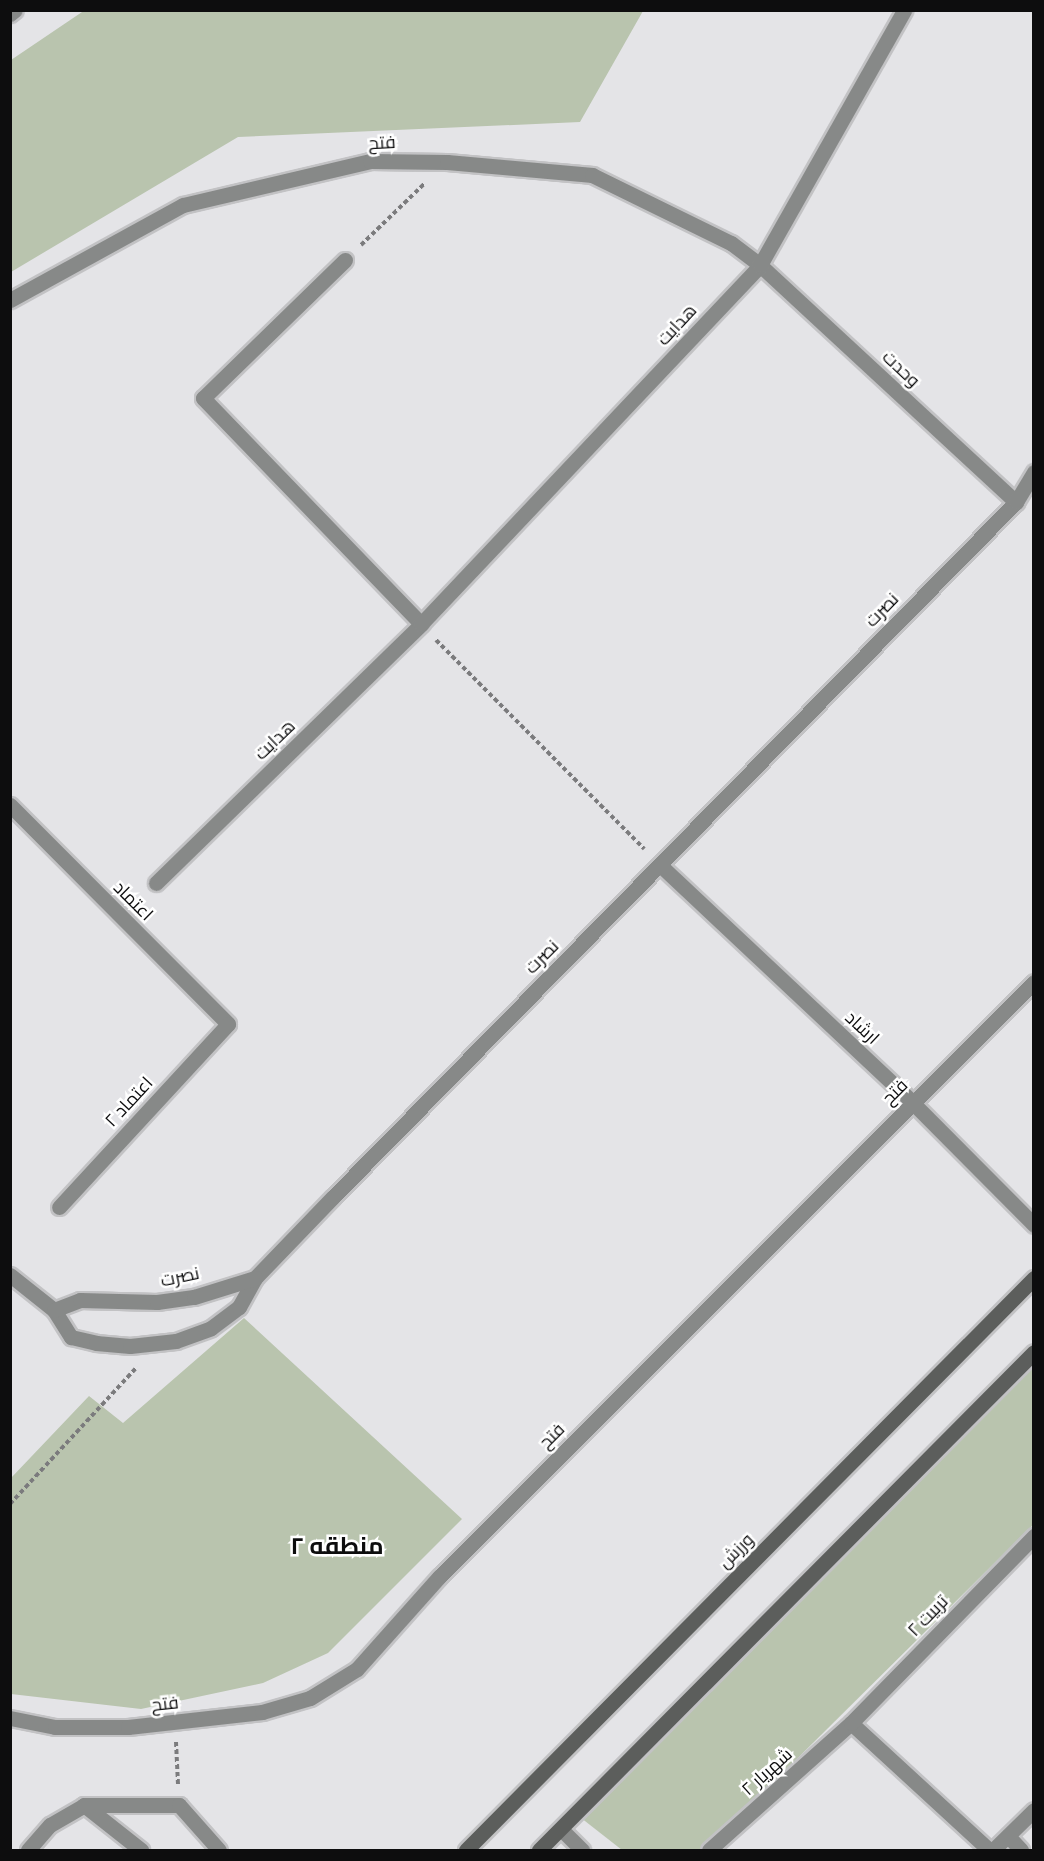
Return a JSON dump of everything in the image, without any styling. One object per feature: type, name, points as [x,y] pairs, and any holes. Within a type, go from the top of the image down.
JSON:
[{"type":"main road","name":"ورزش","points":[[466,1851],[1034,1278]]},
{"type":"main road","points":[[539,1851],[1034,1352]]},
{"type":"street","points":[[10,14],[15,10]]},
{"type":"street","name":"هدایت","points":[[156,883],[421,624],[760,265],[904,10]]},
{"type":"street","name":"فتح","points":[[10,300],[183,206],[370,161],[447,162],[592,175],[731,243],[760,265]]},
{"type":"street","points":[[345,260],[203,398],[421,624]]},
{"type":"street","name":"وحدت","points":[[760,265],[1016,502]]},
{"type":"street","name":"نصرت","points":[[54,1310],[80,1300],[157,1302],[194,1297],[255,1278],[1016,502],[1034,472]]},
{"type":"street","name":"اعتماد","points":[[10,805],[228,1024]]},
{"type":"street","name":"ارشاد","points":[[660,865],[912,1102],[1034,1225]]},
{"type":"street","name":"فتح","points":[[10,1718],[56,1727],[175,1723],[262,1712],[310,1698],[357,1669],[439,1577],[1034,982]]},
{"type":"street","name":"اعتماد ۲","points":[[59,1207],[228,1024]]},
{"type":"street","points":[[10,1275],[54,1310],[71,1337],[130,1346],[160,1342],[211,1328],[238,1307],[255,1278]]},
{"type":"street","name":"تربیت ۲","points":[[851,1723],[1028,1553],[1034,1536]]},
{"type":"street","points":[[851,1723],[991,1851],[1034,1810]]},
{"type":"street","name":"شهریار ۲","points":[[709,1851],[851,1723]]},
{"type":"street","points":[[84,1805],[141,1851]]},
{"type":"street","points":[[28,1851],[50,1825],[84,1805],[179,1805],[219,1851]]},
{"type":"street","points":[[561,1829],[582,1851]]},
{"type":"street","points":[[1008,1836],[1021,1851]]},
{"type":"path","points":[[345,260],[447,162]]},
{"type":"path","points":[[421,624],[660,865]]},
{"type":"path","points":[[10,1504],[160,1342]]},
{"type":"path","points":[[175,1723],[179,1805]]},
{"type":"green space","points":[[85,10],[643,11],[580,122],[238,137],[11,272],[11,60]]},
{"type":"green space","points":[[244,1318],[462,1519],[328,1653],[263,1683],[141,1709],[11,1694],[11,1478],[89,1396],[123,1423]]},
{"type":"green space","points":[[1033,1352],[1033,1525],[705,1850],[622,1850],[576,1814]]},
{"type":"district","name":"منطقه ۲","points":[[337,1547]]}]
